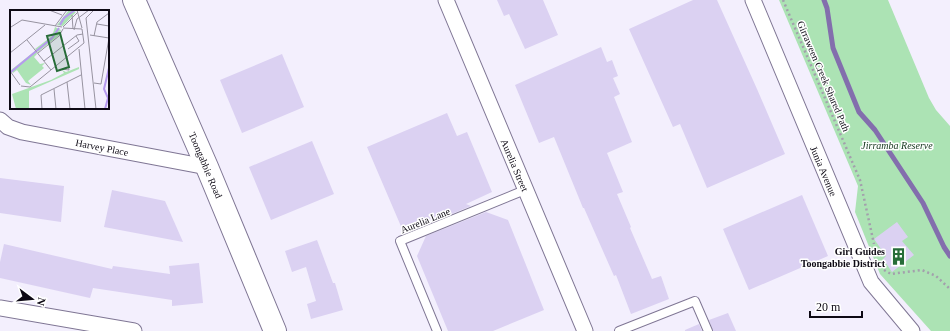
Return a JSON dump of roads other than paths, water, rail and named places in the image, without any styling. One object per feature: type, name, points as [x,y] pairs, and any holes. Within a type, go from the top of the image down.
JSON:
[{"type":"main road","name":"Toongabbie Road","points":[[134,0],[207,167],[275,331]]},
{"type":"street","name":"Aurelia Street","points":[[446,0],[585,331]]},
{"type":"street","name":"Junia Avenue","points":[[753,0],[871,282],[912,331]]},
{"type":"street","name":"Harvey Place","points":[[0,122],[8,127],[22,132],[207,167]]},
{"type":"street","points":[[0,308],[134,331]]},
{"type":"lane","name":"Aurelia Lane","points":[[437,331],[400,241],[525,190]]},
{"type":"lane","points":[[619,331],[695,300],[708,331]]},
{"type":"waterway","points":[[824,0],[827,8],[833,48],[859,112],[875,130],[923,203],[944,247],[950,256]]},
{"type":"place","name":"Girl Guides Toongabbie District","points":[[898,257]]},
{"type":"park label","name":"Jirramba Reserve","points":[[897,145]]}]
